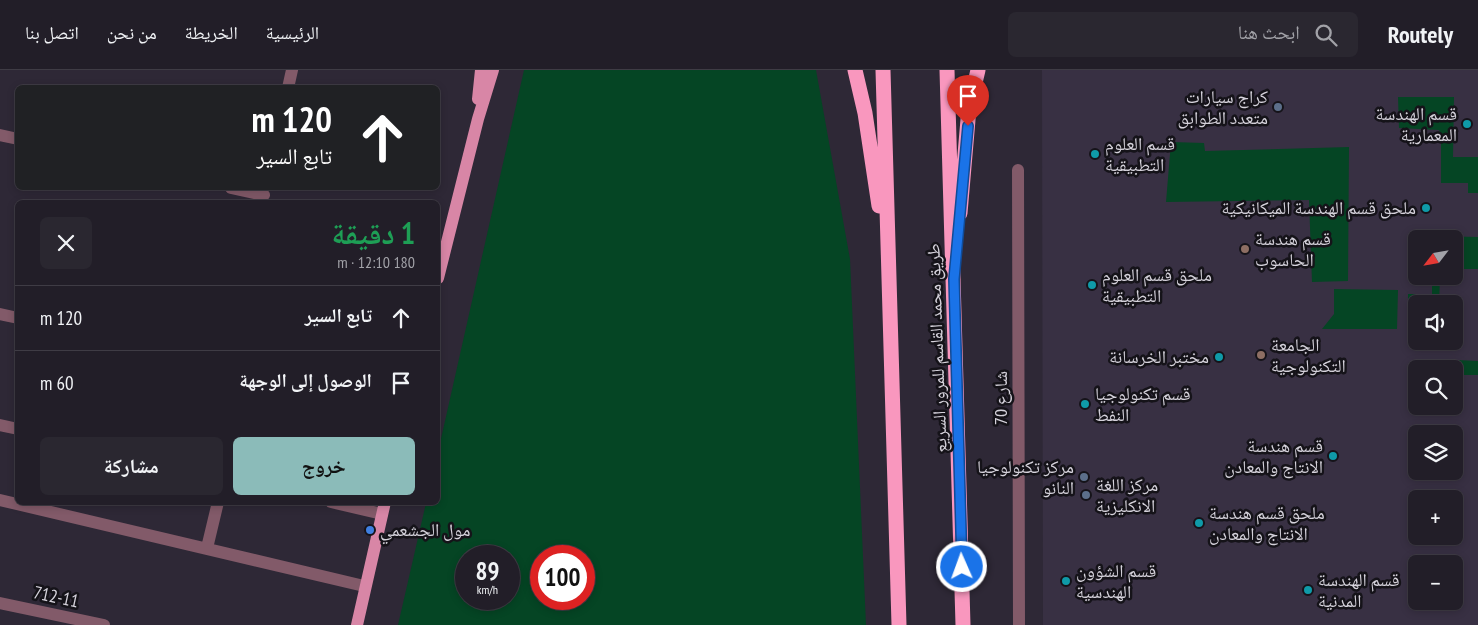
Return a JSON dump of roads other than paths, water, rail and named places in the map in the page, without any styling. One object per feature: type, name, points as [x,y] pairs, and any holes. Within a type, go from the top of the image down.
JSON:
[{"type":"highway","points":[[855,70],[865,113],[889,278]]},
{"type":"highway","points":[[883,70],[899,625]]},
{"type":"highway","name":"طريق محمد القاسم للمرور السريع","points":[[947,70],[964,625]]},
{"type":"highway","points":[[954,279],[969,108],[978,70]]},
{"type":"main road","points":[[478,119],[481,70]]},
{"type":"main road","points":[[440,270],[478,119],[493,70]]},
{"type":"main road","points":[[356,625],[383,508]]},
{"type":"street","points":[[289,85],[292,70]]},
{"type":"street","points":[[0,135],[15,138]]},
{"type":"street","name":"شارع 70","points":[[1018,170],[1019,625]]},
{"type":"street","points":[[240,190],[264,195]]},
{"type":"street","points":[[0,314],[15,317]]},
{"type":"street","points":[[0,425],[15,428]]},
{"type":"street","points":[[0,500],[15,503]]},
{"type":"street","points":[[22,505],[364,586]]},
{"type":"street","points":[[207,548],[217,505]]},
{"type":"street","points":[[357,505],[383,508]]},
{"type":"street","name":"712-11","points":[[0,603],[104,625]]},
{"type":"place","name":"كراج سيارات متعدد الطوابق","points":[[1278,107]]},
{"type":"place","name":"قسم الهندسة المعمارية","points":[[1467,124]]},
{"type":"place","name":"قسم العلوم التطبيقية","points":[[1095,154]]},
{"type":"place","name":"ملحق قسم الهندسة الميكانيكية","points":[[1426,208]]},
{"type":"place","name":"قسم هندسة الحاسوب","points":[[1245,249]]},
{"type":"place","name":"ملحق قسم العلوم التطبيقية","points":[[1092,285]]},
{"type":"place","name":"الجامعة التكنولوجية","points":[[1261,355]]},
{"type":"place","name":"مختبر الخرسانة","points":[[1219,357]]},
{"type":"place","name":"قسم تكنولوجيا النفط","points":[[1085,404]]},
{"type":"place","name":"قسم هندسة الانتاج والمعادن","points":[[1333,456]]},
{"type":"place","name":"مركز تكنولوجيا النانو","points":[[1084,477]]},
{"type":"place","name":"مركز اللغة الانكليزية","points":[[1086,495]]},
{"type":"place","name":"ملحق قسم هندسة الانتاج والمعادن","points":[[1199,523]]},
{"type":"place","name":"مول الجشعمي","points":[[370,530]]},
{"type":"place","name":"قسم الشؤون الهندسية","points":[[1066,581]]},
{"type":"place","name":"قسم الهندسة المدنية","points":[[1308,590]]}]
